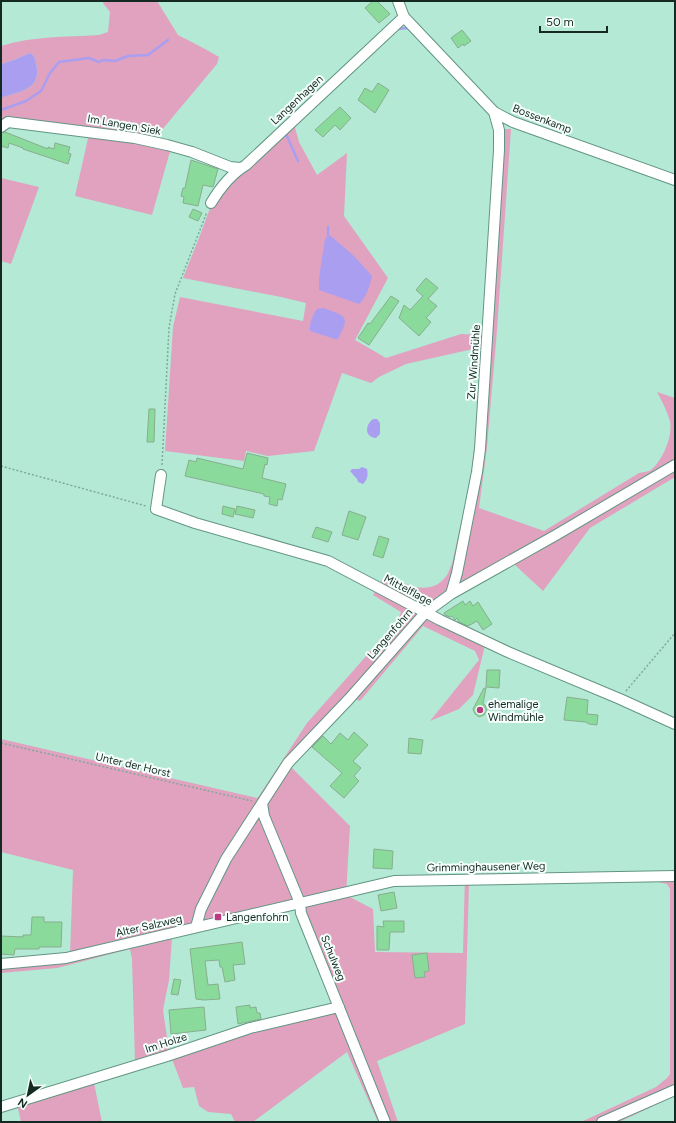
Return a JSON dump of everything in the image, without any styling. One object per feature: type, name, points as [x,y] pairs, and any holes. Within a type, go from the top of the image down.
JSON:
[{"type":"street","name":"Bossenkamp","points":[[398,1],[404,17],[494,112],[512,122],[675,180]]},
{"type":"street","name":"Langenhagen","points":[[211,203],[219,189],[240,168],[404,17]]},
{"type":"street","name":"Zur Windmühle","points":[[451,594],[457,573],[477,472],[480,449],[499,150],[499,130],[494,112]]},
{"type":"street","name":"Im Langen Siek","points":[[1,126],[8,122],[135,138],[180,149],[230,167],[240,168]]},
{"type":"street","points":[[499,130],[512,122]]},
{"type":"street","name":"Langenfohrn","points":[[196,927],[201,909],[210,888],[226,859],[288,763],[349,699],[425,613],[451,594],[556,535],[675,465]]},
{"type":"street","points":[[156,509],[161,475]]},
{"type":"street","name":"Mittelflage","points":[[156,509],[194,523],[328,561],[425,613],[508,652],[675,724]]},
{"type":"street","name":"Schulweg","points":[[262,803],[264,816],[300,903],[301,913],[385,1122]]},
{"type":"street","name":"Grimminghausener Weg","points":[[300,903],[394,881],[675,876]]},
{"type":"street","name":"Alter Salzweg","points":[[1,964],[66,958],[300,903]]},
{"type":"street","name":"Im Holze","points":[[1,1107],[250,1028],[339,1006]]},
{"type":"street","points":[[602,1122],[675,1090]]},
{"type":"path","points":[[161,475],[168,328],[175,294],[211,203]]},
{"type":"path","points":[[1,466],[156,509]]},
{"type":"path","points":[[620,699],[675,632]]},
{"type":"path","name":"Unter der Horst","points":[[1,743],[262,803]]},
{"type":"shaded area","points":[[104,1],[157,1],[178,35],[219,57],[217,64],[156,137],[133,132],[55,124],[9,123],[1,129],[1,98],[30,87],[37,77],[37,70],[35,58],[31,53],[1,64],[1,46],[25,40],[99,35],[108,32],[110,12],[103,3]]},
{"type":"shaded area","points":[[31,53],[35,58],[37,70],[37,77],[34,82],[25,90],[1,98],[1,64]]},
{"type":"shaded area","points":[[294,124],[299,142],[317,175],[347,153],[344,216],[388,278],[355,340],[386,358],[461,334],[483,335],[495,276],[505,129],[511,129],[497,330],[487,447],[479,508],[544,531],[639,473],[650,471],[655,466],[666,447],[671,427],[663,402],[657,392],[675,398],[675,477],[590,528],[543,591],[514,564],[437,608],[427,616],[485,645],[473,695],[459,709],[430,721],[479,660],[475,651],[423,626],[360,701],[354,699],[291,767],[350,826],[346,895],[373,909],[375,952],[463,953],[465,874],[674,872],[675,1096],[619,1122],[581,1122],[656,1087],[670,1074],[670,889],[667,884],[658,882],[469,883],[465,1024],[377,1061],[398,1122],[378,1122],[347,1052],[253,1122],[235,1122],[231,1114],[208,1112],[199,1106],[194,1087],[183,1088],[172,1059],[94,1083],[102,1122],[21,1122],[17,1104],[1,1109],[1,1101],[135,1062],[132,959],[130,949],[57,968],[1,973],[1,962],[70,955],[73,870],[1,852],[1,739],[257,798],[307,723],[398,620],[401,612],[373,595],[386,574],[409,585],[425,588],[441,582],[447,575],[452,564],[470,483],[477,422],[482,347],[406,364],[379,377],[371,383],[342,373],[314,451],[268,456],[246,451],[244,461],[165,451],[173,327],[180,297],[303,321],[306,303],[183,278],[212,203],[227,184]],"holes":[[[294,907],[334,1004],[169,1051],[163,1010],[169,980],[172,938]]]},
{"type":"shaded area","points":[[89,134],[171,148],[152,215],[75,196]]},
{"type":"shaded area","points":[[1,178],[39,187],[11,264],[1,261]]},
{"type":"shaded area","points":[[328,236],[331,236],[355,257],[372,276],[366,295],[359,304],[319,290],[319,278],[325,239]]},
{"type":"shaded area","points":[[324,308],[342,315],[344,318],[344,325],[338,339],[310,331],[311,322],[317,309]]},
{"type":"shaded area","points":[[373,419],[377,419],[380,423],[380,434],[376,438],[369,435],[367,430],[368,424]]},
{"type":"shaded area","points":[[362,467],[367,469],[368,473],[367,479],[363,484],[358,482],[350,471],[352,469],[359,469]]},
{"type":"building","points":[[373,1],[377,1],[390,14],[379,23],[365,8]]},
{"type":"building","points":[[462,30],[471,41],[458,48],[451,38]]},
{"type":"building","points":[[378,83],[389,90],[375,113],[358,100],[365,88],[372,92]]},
{"type":"building","points":[[340,107],[351,118],[340,130],[335,125],[323,137],[315,130]]},
{"type":"building","points":[[5,132],[48,149],[48,147],[54,149],[55,143],[70,147],[68,153],[71,154],[68,164],[9,143],[8,148],[1,146],[1,133]]},
{"type":"building","points":[[191,160],[218,169],[213,187],[203,185],[198,206],[183,203],[184,197],[181,196],[183,188],[185,188]]},
{"type":"building","points":[[193,209],[202,213],[198,221],[189,217]]},
{"type":"building","points":[[426,278],[438,288],[428,299],[437,306],[426,318],[431,322],[419,336],[399,318],[404,305],[410,310],[423,296],[416,290]]},
{"type":"building","points":[[391,296],[399,301],[369,345],[358,338],[368,323],[370,324]]},
{"type":"building","points":[[149,409],[155,409],[154,442],[147,442]]},
{"type":"building","points":[[247,453],[268,458],[262,478],[286,484],[282,500],[278,499],[277,506],[269,504],[270,497],[264,496],[264,494],[185,476],[189,460],[196,462],[197,458],[243,469]]},
{"type":"building","points":[[223,506],[235,509],[233,517],[222,514]]},
{"type":"building","points":[[237,506],[255,510],[253,518],[235,514]]},
{"type":"building","points":[[349,511],[366,517],[358,540],[342,535]]},
{"type":"building","points":[[316,527],[332,532],[328,542],[312,537]]},
{"type":"building","points":[[379,536],[389,539],[383,558],[373,555]]},
{"type":"building","points":[[463,601],[465,605],[470,601],[473,606],[478,602],[492,624],[483,630],[477,621],[468,626],[459,622],[457,618],[455,620],[452,616],[450,617],[445,615],[444,613]]},
{"type":"building","points":[[487,670],[500,670],[499,688],[486,687]]},
{"type":"building","name":"ehemalige Windmühle","points":[[484,688],[486,688],[483,704],[487,710],[484,715],[479,717],[475,714],[473,709]]},
{"type":"building","points":[[567,697],[588,700],[587,714],[598,715],[597,725],[586,722],[564,720]]},
{"type":"building","points":[[354,732],[368,745],[353,761],[361,768],[354,776],[359,781],[344,798],[330,786],[342,773],[312,747],[323,736],[331,744],[340,733],[348,740]]},
{"type":"building","points":[[409,738],[423,740],[421,754],[408,753]]},
{"type":"building","points":[[374,849],[393,851],[392,869],[373,868]]},
{"type":"building","points":[[394,892],[397,908],[381,911],[378,895]]},
{"type":"building","points":[[32,917],[44,917],[44,922],[62,922],[61,947],[15,949],[14,955],[1,954],[1,936],[23,937],[23,935],[31,935]]},
{"type":"building","points":[[383,921],[404,921],[404,932],[390,932],[389,950],[377,950],[377,926],[384,927]]},
{"type":"building","points":[[242,942],[245,964],[233,965],[235,980],[225,982],[219,960],[205,961],[208,985],[218,984],[220,999],[196,999],[190,949]]},
{"type":"building","points":[[427,953],[429,971],[424,972],[425,977],[415,978],[412,955]]},
{"type":"building","points":[[174,979],[181,980],[178,995],[171,994]]},
{"type":"building","points":[[250,1005],[250,1008],[256,1007],[257,1013],[260,1013],[261,1019],[238,1024],[236,1007]]},
{"type":"building","points":[[204,1007],[206,1030],[171,1034],[169,1010]]},
{"type":"waterway","points":[[397,29],[408,28]]},
{"type":"waterway","points":[[1,110],[26,101],[41,91],[50,73],[59,62],[89,58],[99,62],[103,60],[115,61],[128,56],[148,55],[168,40]]},
{"type":"waterway","points":[[286,134],[298,161]]},
{"type":"waterway","points":[[328,227],[328,236]]},
{"type":"place","name":"ehemalige Windmühle","points":[[480,710]]},
{"type":"place","name":"Langenfohrn","points":[[218,917]]}]
